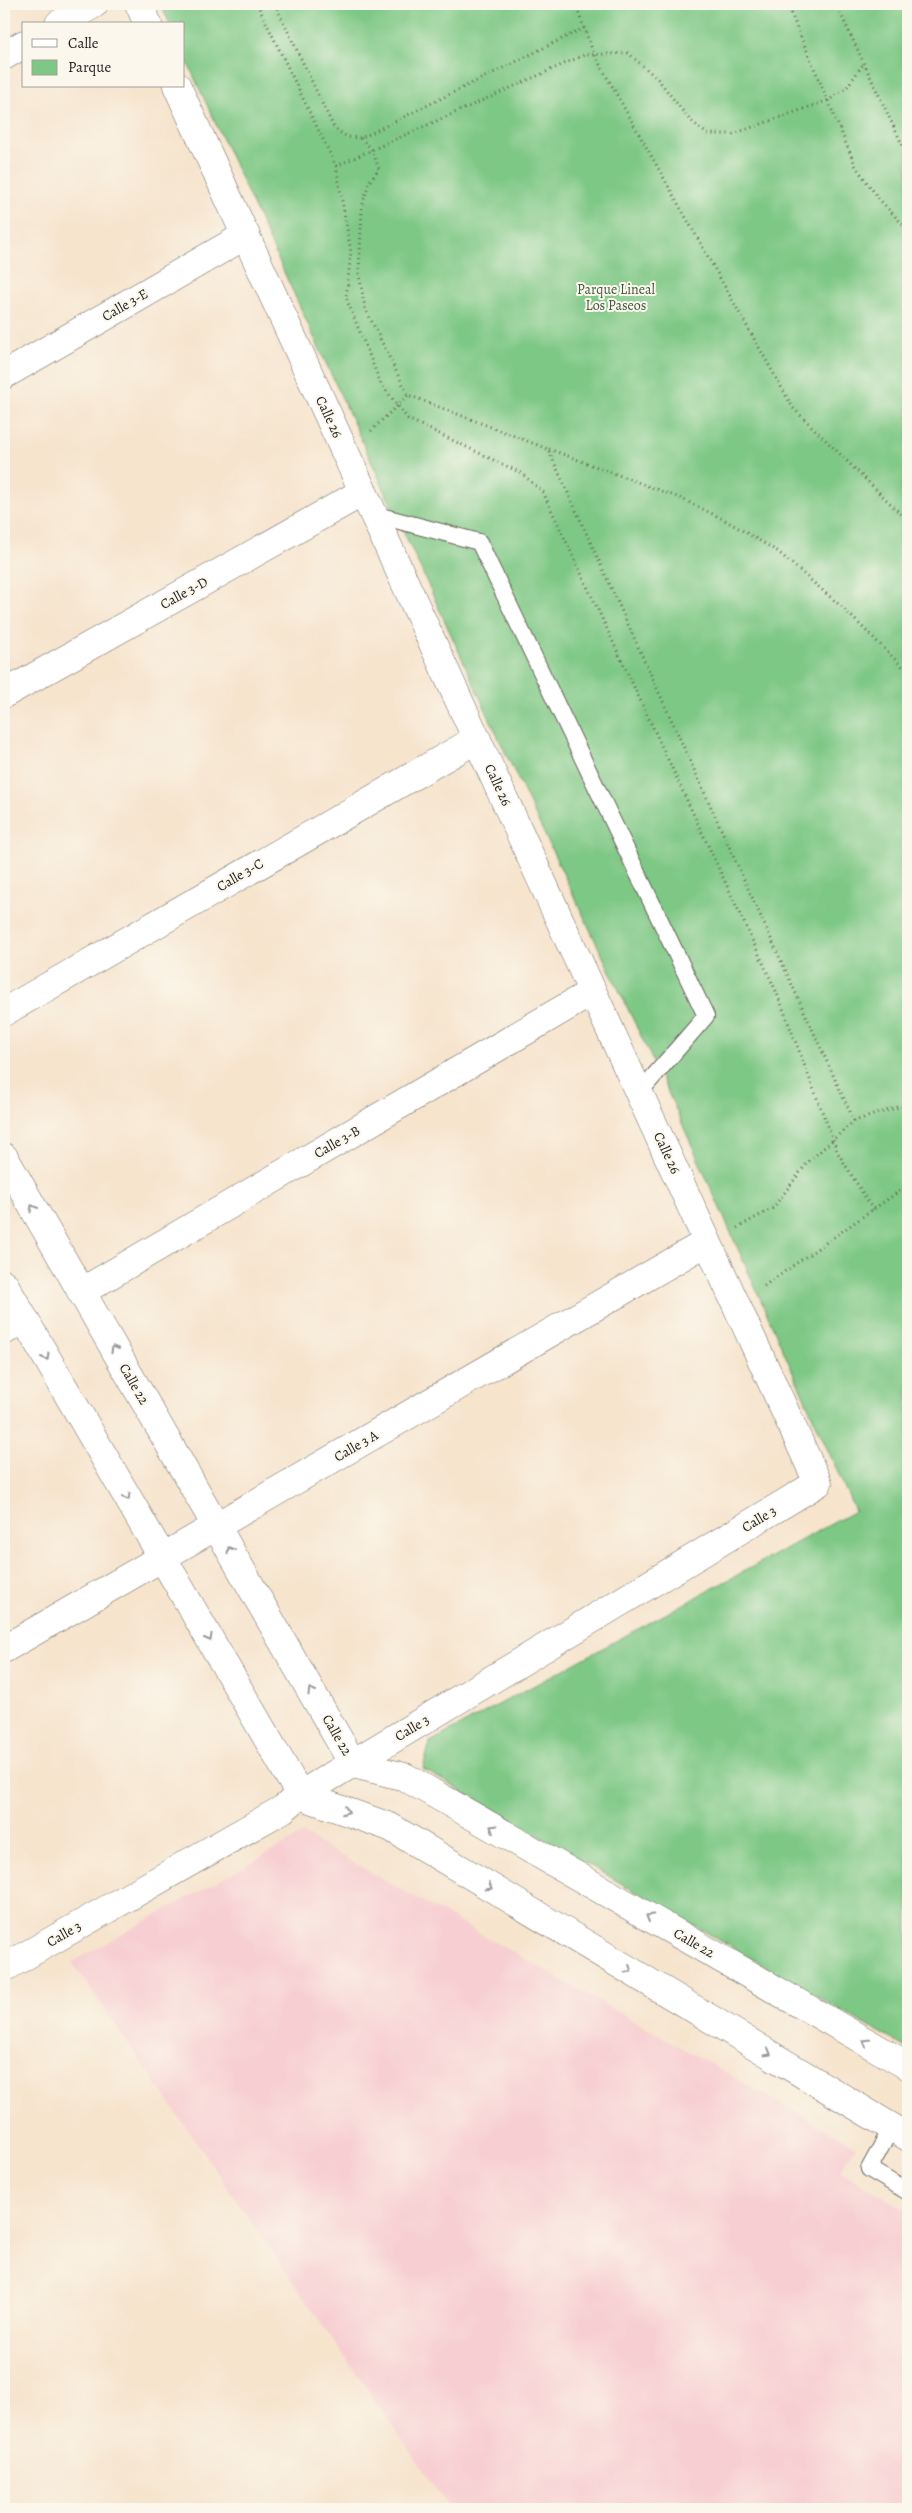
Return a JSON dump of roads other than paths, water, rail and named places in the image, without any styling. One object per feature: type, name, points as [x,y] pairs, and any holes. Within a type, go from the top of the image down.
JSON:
[{"type":"street","points":[[62,22],[94,4]]},
{"type":"street","points":[[139,4],[147,22]]},
{"type":"street","points":[[4,56],[22,45]]},
{"type":"street","name":"Calle 26","points":[[178,88],[818,1483]]},
{"type":"street","name":"Calle 3-E","points":[[4,376],[246,235]]},
{"type":"street","name":"Calle 3-D","points":[[4,694],[368,503]]},
{"type":"street","name":"Calle 3-C","points":[[4,1012],[477,739]]},
{"type":"street","name":"Calle 3-B","points":[[81,1292],[592,992]]},
{"type":"street","name":"Calle 22","points":[[4,1156],[353,1764],[405,1777],[908,2066]]},
{"type":"street","name":"Calle 3 A","points":[[4,1650],[216,1526],[709,1245]]},
{"type":"street","points":[[4,1284],[14,1325],[162,1558],[300,1795],[390,1827],[900,2132]]},
{"type":"street","name":"Calle 3","points":[[4,1968],[283,1809],[300,1795],[818,1483]]},
{"type":"lane","points":[[368,503],[479,542],[706,1016],[639,1093]]},
{"type":"lane","points":[[900,2132],[869,2169],[908,2192]]},
{"type":"park label","name":"Parque Lineal Los Paseos","points":[[616,298]]}]
